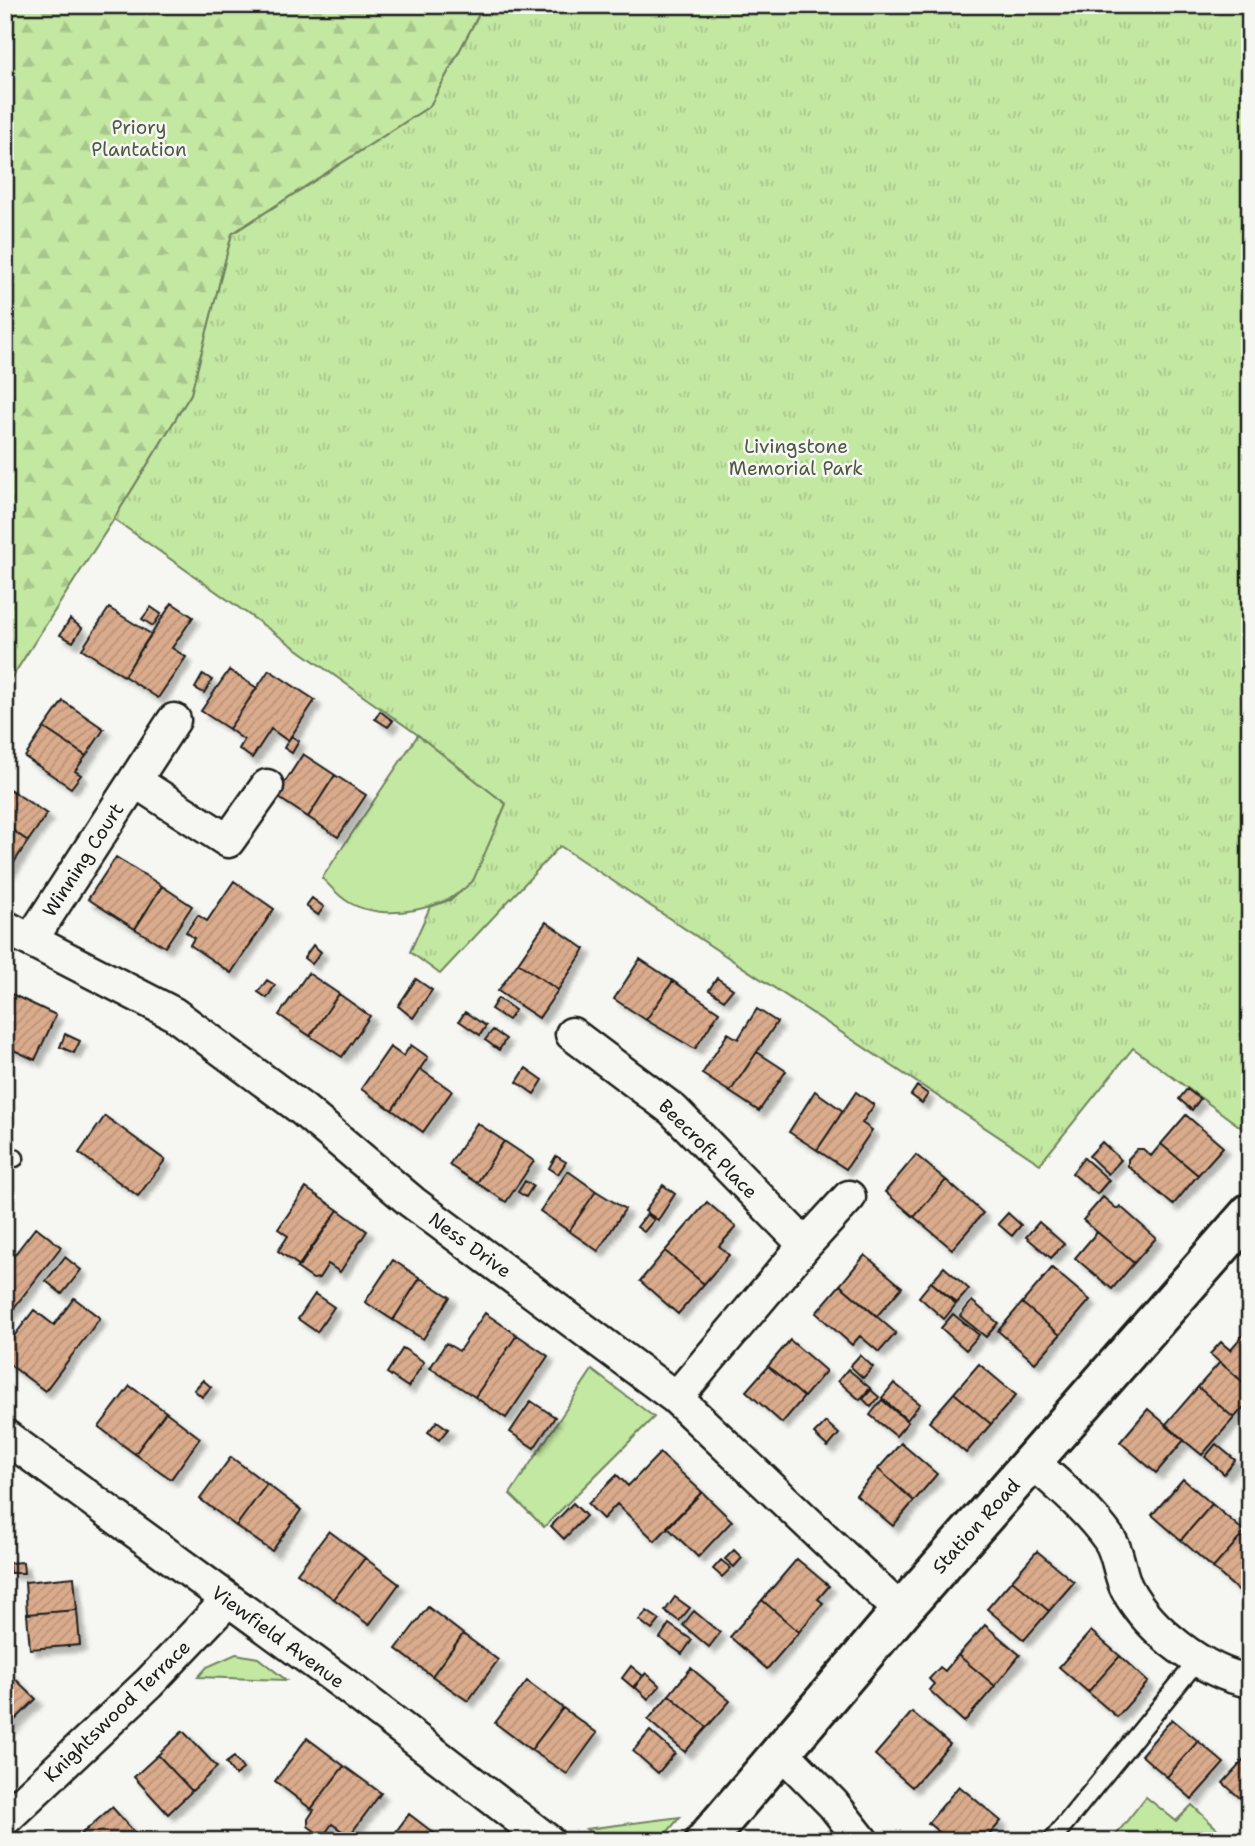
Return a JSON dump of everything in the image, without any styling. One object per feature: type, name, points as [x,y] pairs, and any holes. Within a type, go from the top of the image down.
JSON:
[{"type":"street","name":"Winning Court","points":[[18,933],[135,781],[174,720]]},
{"type":"street","name":"Winning Court","points":[[135,781],[228,841],[267,786]]},
{"type":"street","name":"Ness Drive","points":[[18,933],[174,1014],[302,1109],[412,1202],[676,1398],[901,1611]]},
{"type":"street","name":"Beecroft Place","points":[[572,1034],[673,1110],[805,1245]]},
{"type":"street","points":[[676,1398],[849,1197]]},
{"type":"street","name":"Station Road","points":[[705,1841],[901,1611],[1250,1213]]},
{"type":"street","name":"Viewfield Avenue","points":[[5,1436],[344,1684],[548,1841]]},
{"type":"street","points":[[1032,1462],[1085,1509],[1111,1541],[1126,1587],[1141,1612],[1198,1660],[1235,1678],[1250,1681]]},
{"type":"street","name":"Knightswood Terrace","points":[[5,1819],[149,1683],[228,1601]]},
{"type":"street","points":[[781,1751],[833,1804],[862,1841]]},
{"type":"lane","points":[[1051,1841],[1198,1660]]},
{"type":"green space","name":"Priory Plantation","points":[[5,5],[484,5],[430,106],[232,234],[191,394],[5,688]]},
{"type":"green space","name":"Livingstone Memorial Park","points":[[484,5],[1250,5],[1250,1134],[1133,1048],[1040,1164],[560,846],[440,974],[410,952],[430,907],[452,899],[473,881],[506,804],[418,735],[114,519],[191,394],[232,234],[430,106]]},
{"type":"green space","points":[[418,735],[506,804],[475,877],[460,892],[446,900],[414,910],[380,912],[364,909],[342,898],[322,878]]},
{"type":"green space","points":[[592,1370],[654,1417],[544,1527],[510,1494]]},
{"type":"green space","points":[[236,1654],[258,1658],[286,1680],[198,1677],[207,1667]]},
{"type":"green space","points":[[1146,1797],[1176,1821],[1192,1805],[1230,1841],[1111,1841]]},
{"type":"green space","points":[[680,1817],[660,1841],[601,1841],[586,1829]]},
{"type":"building","points":[[172,603],[193,617],[172,648],[186,657],[158,698],[124,676]]},
{"type":"building","points":[[151,607],[161,614],[153,626],[142,619]]},
{"type":"building","points":[[109,608],[151,634],[124,676],[82,649]]},
{"type":"building","points":[[70,619],[82,628],[73,642],[60,635]]},
{"type":"building","points":[[229,670],[257,688],[229,729],[201,711]]},
{"type":"building","points":[[269,670],[315,700],[288,741],[271,729],[252,758],[239,749],[244,740],[229,729]]},
{"type":"building","points":[[203,674],[212,680],[204,693],[195,688]]},
{"type":"building","points":[[63,701],[104,729],[86,756],[44,728]]},
{"type":"building","points":[[380,711],[393,721],[388,727],[375,719]]},
{"type":"building","points":[[44,728],[86,756],[75,771],[81,775],[71,788],[25,757]]},
{"type":"building","points":[[291,736],[299,741],[292,753],[284,748]]},
{"type":"building","points":[[303,754],[335,775],[308,817],[276,796]]},
{"type":"building","points":[[335,775],[366,795],[338,837],[308,817]]},
{"type":"building","points":[[5,786],[47,814],[28,841],[5,825]]},
{"type":"building","points":[[5,825],[28,841],[9,870],[5,868]]},
{"type":"building","points":[[116,857],[162,886],[135,929],[88,899]]},
{"type":"building","points":[[234,881],[274,909],[231,973],[190,945],[194,938],[186,932],[198,915],[207,921]]},
{"type":"building","points":[[162,886],[192,906],[165,947],[135,929]]},
{"type":"building","points":[[312,898],[324,907],[318,915],[306,906]]},
{"type":"building","points":[[546,922],[585,949],[558,990],[518,963]]},
{"type":"building","points":[[313,945],[321,952],[312,964],[304,958]]},
{"type":"building","points":[[640,959],[673,981],[646,1020],[614,999]]},
{"type":"building","points":[[518,963],[558,990],[539,1018],[498,991]]},
{"type":"building","points":[[308,973],[339,994],[310,1036],[279,1015]]},
{"type":"building","points":[[717,978],[733,989],[724,1000],[709,990]]},
{"type":"building","points":[[416,979],[432,990],[413,1018],[398,1006]]},
{"type":"building","points":[[267,980],[275,985],[267,998],[258,992]]},
{"type":"building","points":[[673,981],[719,1012],[695,1049],[646,1020]]},
{"type":"building","points":[[5,991],[56,1015],[35,1060],[5,1046]]},
{"type":"building","points":[[339,994],[370,1016],[342,1057],[310,1036]]},
{"type":"building","points":[[498,998],[515,1010],[508,1020],[491,1009]]},
{"type":"building","points":[[757,1009],[777,1022],[730,1092],[702,1074],[728,1033],[738,1039]]},
{"type":"building","points":[[465,1012],[486,1026],[480,1035],[459,1021]]},
{"type":"building","points":[[493,1030],[506,1039],[499,1050],[485,1040]]},
{"type":"building","points":[[65,1034],[80,1041],[74,1053],[60,1047]]},
{"type":"building","points":[[411,1045],[428,1057],[392,1110],[361,1089],[390,1047],[403,1056]]},
{"type":"building","points":[[757,1052],[786,1071],[759,1111],[730,1092]]},
{"type":"building","points":[[526,1068],[543,1080],[534,1094],[517,1082]]},
{"type":"building","points":[[420,1069],[452,1091],[423,1132],[392,1110]]},
{"type":"building","points":[[917,1086],[928,1094],[922,1103],[911,1095]]},
{"type":"building","points":[[1187,1089],[1200,1099],[1192,1110],[1179,1099]]},
{"type":"building","points":[[815,1091],[843,1111],[817,1150],[789,1132]]},
{"type":"building","points":[[856,1092],[874,1105],[862,1123],[872,1130],[846,1169],[817,1150]]},
{"type":"building","points":[[1186,1115],[1223,1147],[1198,1175],[1161,1144]]},
{"type":"building","points":[[105,1116],[165,1160],[138,1196],[79,1153]]},
{"type":"building","points":[[477,1123],[504,1141],[477,1183],[449,1165]]},
{"type":"building","points":[[504,1141],[534,1161],[506,1202],[477,1183]]},
{"type":"building","points":[[1102,1142],[1121,1160],[1108,1174],[1089,1156]]},
{"type":"building","points":[[1161,1144],[1198,1175],[1173,1205],[1128,1166],[1128,1159],[1137,1149],[1143,1149],[1151,1156]]},
{"type":"building","points":[[916,1155],[946,1180],[914,1217],[885,1192]]},
{"type":"building","points":[[556,1156],[566,1162],[558,1174],[549,1168]]},
{"type":"building","points":[[1084,1158],[1109,1180],[1097,1194],[1072,1173]]},
{"type":"building","points":[[568,1171],[596,1191],[569,1231],[540,1211]]},
{"type":"building","points":[[946,1180],[983,1213],[952,1249],[914,1217]]},
{"type":"building","points":[[525,1181],[533,1186],[526,1197],[518,1192]]},
{"type":"building","points":[[663,1185],[675,1194],[658,1220],[645,1211]]},
{"type":"building","points":[[306,1188],[338,1210],[300,1266],[278,1251],[288,1236],[278,1229]]},
{"type":"building","points":[[596,1191],[625,1209],[598,1251],[569,1231]]},
{"type":"building","points":[[1103,1197],[1117,1209],[1120,1206],[1156,1238],[1134,1263],[1083,1220]]},
{"type":"building","points":[[707,1202],[736,1227],[719,1246],[729,1255],[704,1284],[665,1251]]},
{"type":"building","points":[[338,1210],[367,1231],[340,1272],[328,1264],[319,1278],[313,1279],[297,1268]]},
{"type":"building","points":[[1008,1213],[1021,1225],[1012,1236],[998,1224]]},
{"type":"building","points":[[647,1214],[654,1220],[644,1232],[637,1227]]},
{"type":"building","points":[[1039,1222],[1064,1244],[1051,1258],[1026,1237]]},
{"type":"building","points":[[36,1227],[61,1247],[6,1318],[5,1267]]},
{"type":"building","points":[[1097,1232],[1134,1263],[1112,1289],[1075,1258]]},
{"type":"building","points":[[665,1251],[704,1284],[678,1314],[640,1281]]},
{"type":"building","points":[[865,1255],[902,1287],[877,1316],[840,1285]]},
{"type":"building","points":[[65,1257],[81,1270],[62,1294],[46,1281]]},
{"type":"building","points":[[393,1260],[420,1278],[393,1320],[365,1302]]},
{"type":"building","points":[[944,1267],[969,1289],[957,1303],[931,1282]]},
{"type":"building","points":[[1052,1268],[1090,1300],[1060,1335],[1022,1303]]},
{"type":"building","points":[[420,1278],[450,1297],[423,1339],[393,1320]]},
{"type":"building","points":[[931,1282],[956,1304],[944,1319],[919,1297]]},
{"type":"building","points":[[840,1285],[896,1333],[879,1352],[860,1336],[852,1345],[816,1313]]},
{"type":"building","points":[[315,1294],[334,1307],[317,1332],[298,1319]]},
{"type":"building","points":[[74,1298],[100,1318],[45,1391],[5,1361],[5,1348],[34,1310],[54,1325]]},
{"type":"building","points":[[972,1301],[998,1323],[986,1337],[960,1316]]},
{"type":"building","points":[[1022,1303],[1060,1335],[1035,1363],[998,1331]]},
{"type":"building","points":[[485,1313],[517,1335],[475,1397],[430,1368],[446,1343],[459,1351]]},
{"type":"building","points":[[953,1314],[979,1335],[966,1350],[941,1328]]},
{"type":"building","points":[[517,1335],[548,1356],[506,1418],[475,1397]]},
{"type":"building","points":[[1243,1335],[1250,1340],[1250,1388],[1210,1354],[1221,1342],[1230,1350]]},
{"type":"building","points":[[790,1340],[826,1371],[804,1397],[768,1366]]},
{"type":"building","points":[[403,1348],[424,1362],[408,1387],[387,1373]]},
{"type":"building","points":[[860,1355],[873,1367],[863,1378],[850,1366]]},
{"type":"building","points":[[1220,1362],[1250,1388],[1250,1400],[1234,1418],[1198,1387]]},
{"type":"building","points":[[979,1364],[1016,1395],[991,1424],[954,1393]]},
{"type":"building","points":[[768,1366],[804,1397],[782,1423],[746,1391]]},
{"type":"building","points":[[848,1369],[870,1388],[860,1400],[838,1381]]},
{"type":"building","points":[[203,1380],[211,1387],[202,1397],[194,1390]]},
{"type":"building","points":[[894,1383],[920,1404],[907,1420],[882,1398]]},
{"type":"building","points":[[130,1386],[166,1412],[135,1454],[99,1427]]},
{"type":"building","points":[[1198,1387],[1234,1418],[1202,1455],[1165,1425]]},
{"type":"building","points":[[871,1390],[879,1397],[871,1407],[863,1399]]},
{"type":"building","points":[[954,1393],[991,1424],[966,1453],[929,1422]]},
{"type":"building","points":[[882,1400],[908,1422],[896,1436],[870,1415]]},
{"type":"building","points":[[531,1401],[555,1417],[534,1448],[510,1432]]},
{"type":"building","points":[[1148,1409],[1184,1440],[1156,1473],[1120,1442]]},
{"type":"building","points":[[166,1412],[200,1438],[171,1479],[135,1454]]},
{"type":"building","points":[[437,1421],[448,1429],[439,1440],[428,1432]]},
{"type":"building","points":[[826,1422],[839,1434],[828,1447],[814,1434]]},
{"type":"building","points":[[901,1443],[937,1474],[914,1501],[878,1469]]},
{"type":"building","points":[[1216,1444],[1235,1460],[1224,1474],[1205,1457]]},
{"type":"building","points":[[660,1453],[702,1492],[655,1541],[617,1504],[603,1519],[588,1504],[617,1475],[628,1486]]},
{"type":"building","points":[[231,1457],[267,1484],[236,1526],[200,1499]]},
{"type":"building","points":[[878,1469],[914,1501],[893,1526],[856,1495]]},
{"type":"building","points":[[1183,1479],[1212,1504],[1181,1540],[1152,1515]]},
{"type":"building","points":[[267,1484],[301,1510],[272,1551],[236,1526]]},
{"type":"building","points":[[702,1492],[732,1521],[698,1557],[667,1527]]},
{"type":"building","points":[[573,1503],[586,1516],[564,1539],[551,1526]]},
{"type":"building","points":[[1212,1504],[1245,1532],[1213,1568],[1181,1540]]},
{"type":"building","points":[[329,1531],[365,1558],[334,1599],[297,1573]]},
{"type":"building","points":[[1245,1532],[1250,1537],[1250,1588],[1243,1595],[1213,1568]]},
{"type":"building","points":[[734,1550],[742,1558],[734,1567],[725,1559]]},
{"type":"building","points":[[1037,1551],[1074,1582],[1049,1611],[1012,1580]]},
{"type":"building","points":[[365,1558],[399,1584],[369,1625],[334,1599]]},
{"type":"building","points":[[797,1559],[829,1586],[818,1599],[823,1603],[799,1632],[762,1600]]},
{"type":"building","points":[[721,1560],[731,1568],[722,1577],[713,1569]]},
{"type":"building","points":[[23,1562],[24,1573],[10,1573],[9,1563]]},
{"type":"building","points":[[74,1577],[77,1610],[27,1614],[25,1582]]},
{"type":"building","points":[[1012,1580],[1049,1611],[1024,1640],[987,1609]]},
{"type":"building","points":[[675,1597],[690,1608],[679,1621],[665,1611]]},
{"type":"building","points":[[762,1600],[799,1632],[767,1669],[730,1637]]},
{"type":"building","points":[[428,1607],[463,1634],[432,1676],[396,1649]]},
{"type":"building","points":[[77,1610],[80,1645],[30,1649],[27,1614]]},
{"type":"building","points":[[647,1611],[660,1620],[652,1630],[639,1620]]},
{"type":"building","points":[[694,1611],[720,1633],[709,1647],[683,1625]]},
{"type":"building","points":[[669,1624],[692,1640],[682,1654],[660,1638]]},
{"type":"building","points":[[985,1625],[1020,1655],[995,1686],[958,1655]]},
{"type":"building","points":[[1091,1631],[1120,1656],[1088,1692],[1059,1667]]},
{"type":"building","points":[[463,1634],[498,1660],[468,1701],[432,1676]]},
{"type":"building","points":[[958,1655],[995,1686],[964,1722],[929,1690],[934,1684],[929,1679],[940,1667],[945,1671]]},
{"type":"building","points":[[1120,1656],[1148,1682],[1117,1717],[1088,1692]]},
{"type":"building","points":[[631,1666],[643,1676],[634,1688],[622,1678]]},
{"type":"building","points":[[691,1668],[730,1701],[707,1727],[669,1695]]},
{"type":"building","points":[[5,1669],[36,1699],[5,1730]]},
{"type":"building","points":[[646,1673],[660,1686],[648,1699],[634,1686]]},
{"type":"building","points":[[527,1681],[563,1708],[531,1750],[495,1723]]},
{"type":"building","points":[[669,1695],[707,1727],[685,1752],[648,1720]]},
{"type":"building","points":[[563,1708],[597,1733],[567,1774],[531,1750]]},
{"type":"building","points":[[912,1712],[950,1744],[912,1787],[875,1755]]},
{"type":"building","points":[[1172,1719],[1198,1741],[1167,1777],[1141,1755]]},
{"type":"building","points":[[183,1731],[217,1767],[192,1791],[158,1755]]},
{"type":"building","points":[[650,1731],[675,1753],[658,1773],[633,1751]]},
{"type":"building","points":[[307,1738],[344,1766],[311,1809],[275,1781]]},
{"type":"building","points":[[1198,1741],[1224,1763],[1192,1799],[1167,1777]]},
{"type":"building","points":[[1250,1753],[1250,1805],[1249,1806],[1223,1783]]},
{"type":"building","points":[[158,1755],[192,1791],[168,1814],[134,1777]]},
{"type":"building","points":[[234,1757],[243,1769],[235,1775],[226,1763]]},
{"type":"building","points":[[344,1766],[381,1793],[349,1836],[332,1824],[326,1832],[317,1833],[308,1826],[308,1819],[314,1810],[311,1809]]},
{"type":"building","points":[[959,1786],[1001,1821],[984,1841],[950,1841],[928,1823]]},
{"type":"building","points":[[112,1807],[142,1841],[80,1841],[77,1838]]},
{"type":"building","points":[[409,1814],[435,1834],[431,1841],[389,1841]]}]
